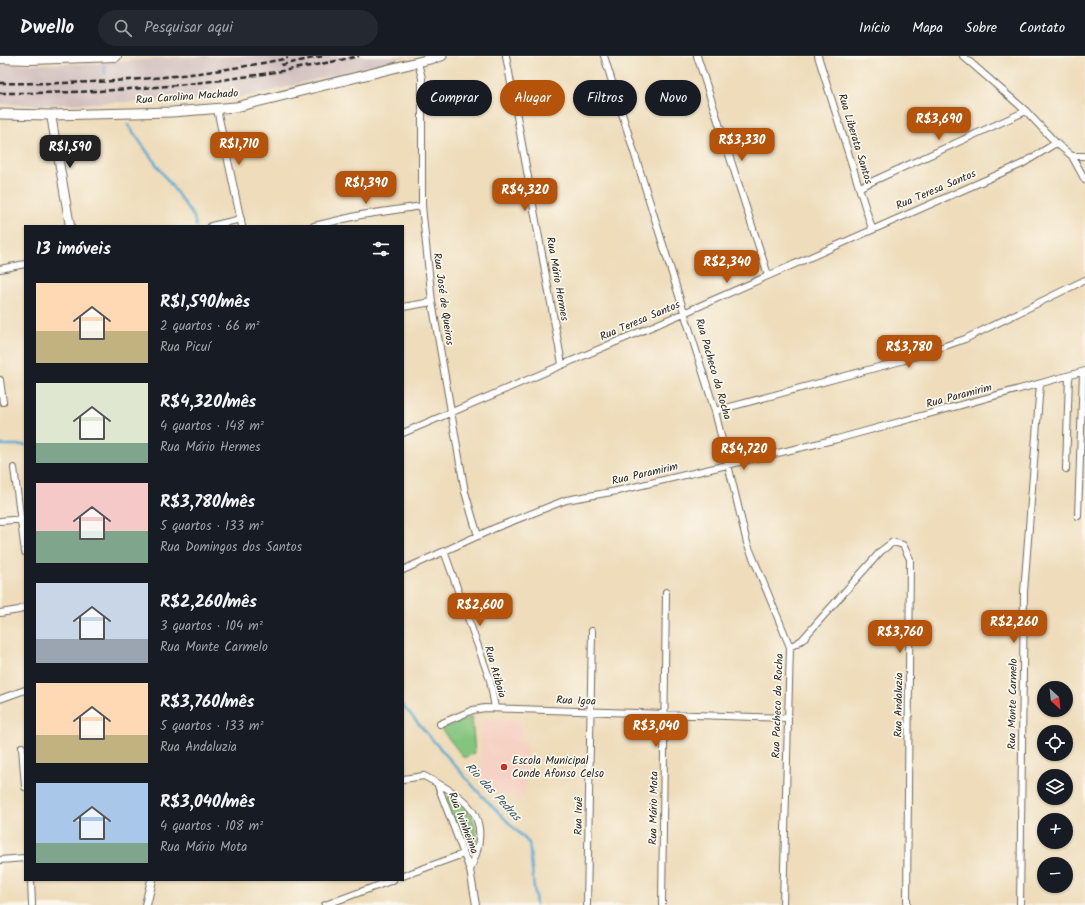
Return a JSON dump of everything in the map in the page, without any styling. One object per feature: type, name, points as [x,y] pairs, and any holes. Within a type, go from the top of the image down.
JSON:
[{"type":"main road","points":[[0,58],[114,56]]},
{"type":"main road","name":"Rua Carolina Machado","points":[[0,114],[52,115],[217,109],[259,103],[442,56]]},
{"type":"street","name":"Rua Mário Hermes","points":[[506,56],[562,364]]},
{"type":"street","name":"Rua Pacheco da Rocha","points":[[604,56],[686,312],[715,411],[747,543],[790,647],[783,905]]},
{"type":"street","points":[[697,56],[768,275]]},
{"type":"street","name":"Rua Liberata Santos","points":[[818,56],[872,229]]},
{"type":"street","points":[[963,56],[1026,111],[1056,143],[1072,156],[1085,180]]},
{"type":"street","name":"Rua José de Queiros","points":[[418,63],[422,78],[422,206],[432,302],[465,492],[478,536]]},
{"type":"street","points":[[217,109],[242,223],[221,225]]},
{"type":"street","points":[[860,188],[1026,111]]},
{"type":"street","points":[[52,115],[70,225]]},
{"type":"street","name":"Rua Teresa Santos","points":[[404,433],[451,411],[686,312],[1022,164],[1056,143]]},
{"type":"street","points":[[1072,156],[1085,156]]},
{"type":"street","points":[[318,225],[361,215],[422,206]]},
{"type":"street","points":[[0,269],[24,264]]},
{"type":"street","points":[[715,411],[905,360],[965,339],[1085,280]]},
{"type":"street","points":[[404,307],[432,302]]},
{"type":"street","points":[[1078,516],[1084,371]]},
{"type":"street","name":"Rua Paramirim","points":[[404,570],[530,513],[566,500],[617,491],[729,466],[844,437],[1084,371]]},
{"type":"street","points":[[1066,469],[1069,376]]},
{"type":"street","points":[[0,380],[3,402]]},
{"type":"street","name":"Rua Monte Carmelo","points":[[1020,905],[1024,592],[1040,384]]},
{"type":"street","points":[[14,468],[24,541]]},
{"type":"street","points":[[0,521],[22,519]]},
{"type":"street","name":"Rua Andaluzia","points":[[790,647],[802,640],[881,551],[893,542],[903,545],[910,559],[907,905]]},
{"type":"street","name":"Rua Atibaia","points":[[444,551],[490,680],[495,708]]},
{"type":"street","name":"Rua Mário Mota","points":[[662,905],[666,714],[666,592]]},
{"type":"street","points":[[0,613],[19,610],[24,608]]},
{"type":"street","name":"Rua Iruê","points":[[587,905],[592,631]]},
{"type":"street","points":[[0,699],[24,690]]},
{"type":"street","name":"Rua Igoa","points":[[440,724],[479,709],[495,708],[787,718]]},
{"type":"street","points":[[22,747],[24,774]]},
{"type":"street","name":"Rua Ivinheima","points":[[404,779],[424,776],[463,799],[476,819],[480,837],[479,846],[470,870]]},
{"type":"street","name":"Rua Ivinheima","points":[[437,783],[470,870],[476,905]]},
{"type":"street","points":[[404,876],[463,854]]},
{"type":"street","points":[[0,860],[24,858]]},
{"type":"street","points":[[31,881],[32,905]]},
{"type":"street","points":[[146,905],[152,881]]},
{"type":"street","points":[[325,905],[390,881]]},
{"type":"shaded area","points":[[201,56],[407,56],[255,95],[228,99],[35,105],[0,104],[0,64],[85,64]]},
{"type":"shaded area","name":"Escola Municipal Conde Afonso Celso","points":[[482,720],[521,720],[521,740],[526,740],[526,793],[519,802],[507,794],[497,794],[481,775]]},
{"type":"green space","points":[[472,717],[475,753],[464,758],[441,729]]},
{"type":"green space","points":[[449,796],[456,796],[467,810],[475,824],[477,842],[474,851],[470,851],[460,837],[447,800]]},
{"type":"waterway","points":[[104,65],[105,73]]},
{"type":"waterway","points":[[128,125],[194,217],[196,225]]},
{"type":"waterway","name":"Rio das Pedras","points":[[0,445],[24,445]]},
{"type":"waterway","name":"Rio das Pedras","points":[[404,707],[481,795],[529,843],[536,905]]},
{"type":"railway","points":[[281,65],[323,56]]},
{"type":"railway","points":[[0,93],[91,91],[181,85],[270,73],[359,56]]},
{"type":"railway","points":[[0,83],[72,83],[144,79],[216,71],[288,58]]},
{"type":"place","name":"Escola Municipal Conde Afonso Celso","points":[[504,767]]}]
